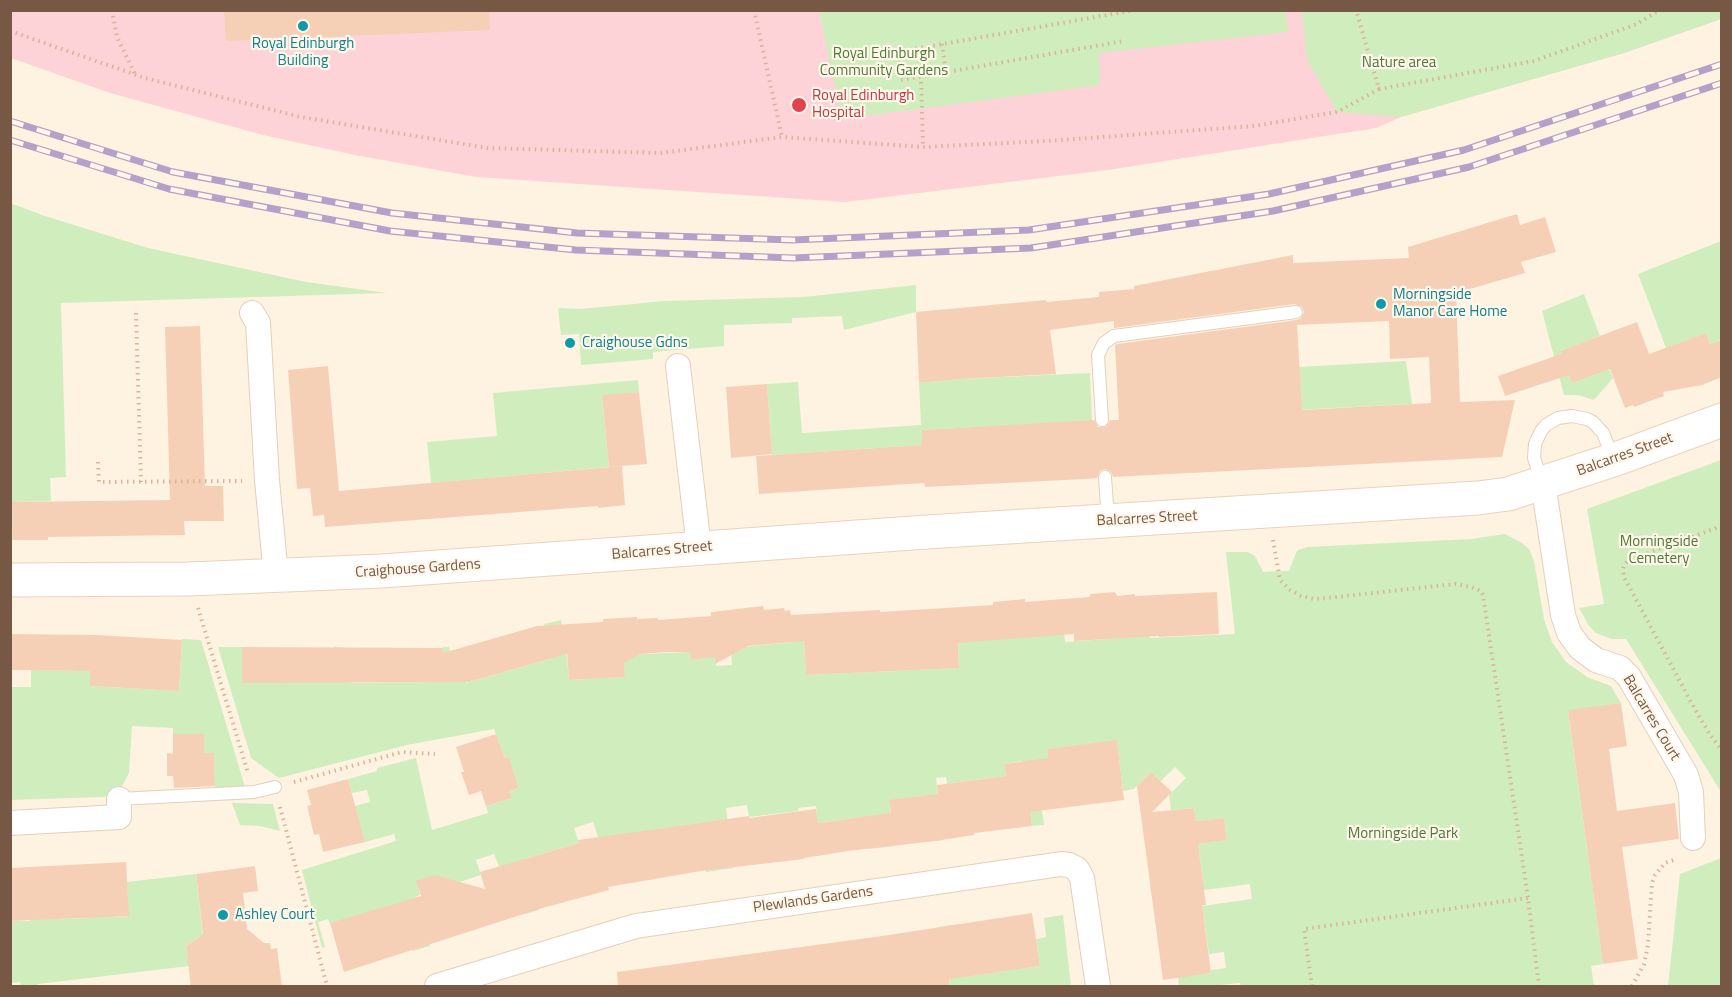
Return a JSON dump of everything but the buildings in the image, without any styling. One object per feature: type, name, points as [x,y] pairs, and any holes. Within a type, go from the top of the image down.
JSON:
[{"type":"street","points":[[252,313],[258,323],[267,480],[276,576]]},
{"type":"street","points":[[678,366],[699,548]]},
{"type":"street","name":"Balcarres Street","points":[[560,559],[916,532],[1479,498],[1508,494],[1543,483],[1722,420]]},
{"type":"street","name":"Balcarres Court","points":[[1543,483],[1563,615],[1569,633],[1580,648],[1596,660],[1620,668],[1629,677],[1686,775],[1691,800],[1693,838]]},
{"type":"street","name":"Craighouse Gardens","points":[[10,580],[382,572],[560,559]]},
{"type":"street","points":[[10,822],[119,817],[119,799]]},
{"type":"street","name":"Plewlands Gardens","points":[[436,987],[636,926],[1060,864],[1077,869],[1082,878],[1098,987]]},
{"type":"lane","points":[[1102,420],[1098,355],[1104,344],[1114,336],[1296,312]]},
{"type":"lane","points":[[1543,483],[1534,458],[1535,444],[1541,431],[1558,418],[1572,416],[1593,422],[1603,433],[1613,460]]},
{"type":"lane","points":[[1105,477],[1108,521]]},
{"type":"lane","points":[[119,799],[254,792],[275,787]]},
{"type":"path","points":[[112,10],[117,37],[135,74]]},
{"type":"path","points":[[754,10],[782,137]]},
{"type":"path","points":[[892,53],[1135,10]]},
{"type":"path","points":[[1356,10],[1379,89]]},
{"type":"path","points":[[10,31],[145,78],[300,117],[487,148],[661,153],[782,137],[923,147],[1047,141],[1254,126],[1337,112],[1379,89],[1534,62],[1637,24],[1659,10]]},
{"type":"path","points":[[901,80],[1124,41]]},
{"type":"path","points":[[942,44],[946,72]]},
{"type":"path","points":[[921,76],[923,147]]},
{"type":"path","points":[[136,313],[141,482]]},
{"type":"path","points":[[98,462],[99,482],[267,480]]},
{"type":"path","points":[[1269,512],[1280,580],[1290,590],[1301,596],[1314,599],[1327,598],[1455,584],[1472,586],[1481,591],[1528,897],[1539,987]]},
{"type":"path","points":[[1722,526],[1629,560],[1623,569],[1624,577],[1691,702],[1710,735],[1722,750]]},
{"type":"path","points":[[202,621],[254,792]]},
{"type":"path","points":[[327,987],[275,787],[402,752],[435,754]]},
{"type":"path","points":[[1632,987],[1644,964],[1648,945],[1652,883],[1655,875],[1665,863],[1686,852],[1693,838]]},
{"type":"path","points":[[1312,987],[1304,929],[1528,897]]},
{"type":"shaded area","name":"Royal Edinburgh Hospital","points":[[11,10],[1722,11],[1721,19],[1624,53],[1401,117],[1376,128],[1108,170],[845,202],[476,177],[355,155],[263,135],[110,93],[11,58]]},
{"type":"green space","name":"Royal Edinburgh Community Gardens","points":[[1285,10],[1288,32],[1099,53],[1100,85],[842,119],[819,11]]},
{"type":"green space","name":"Nature area","points":[[1721,10],[1721,19],[1624,53],[1401,117],[1337,112],[1307,60],[1302,11]]},
{"type":"green space","points":[[10,203],[148,248],[306,282],[387,293],[61,303],[66,477],[50,478],[51,501],[13,502],[13,540],[11,540]]},
{"type":"green space","points":[[1721,241],[1721,340],[1710,344],[1706,333],[1666,348],[1638,274]]},
{"type":"green space","points":[[916,285],[916,312],[844,330],[842,316],[792,318],[792,323],[724,325],[724,346],[653,352],[653,359],[581,365],[579,334],[561,335],[558,308],[581,309],[664,301],[804,297]]},
{"type":"green space","points":[[1584,294],[1600,336],[1560,351],[1572,383],[1609,369],[1613,378],[1594,400],[1578,395],[1564,395],[1542,311]]},
{"type":"green space","points":[[1406,361],[1412,404],[1119,419],[1117,377]]},
{"type":"green space","points":[[1090,373],[1092,421],[922,430],[922,445],[772,455],[767,384],[798,382],[802,433],[921,425],[919,383]]},
{"type":"green space","points":[[638,380],[639,392],[602,396],[609,467],[431,483],[427,442],[497,436],[493,393]]},
{"type":"green space","name":"Morningside Cemetery","points":[[1722,460],[1721,792],[1626,639],[1611,639],[1596,633],[1589,626],[1579,608],[1604,604],[1587,509]]},
{"type":"green space","name":"Morningside Park","points":[[1505,534],[1529,549],[1534,561],[1544,619],[1552,642],[1566,662],[1587,677],[1611,686],[1621,703],[1568,711],[1603,964],[1591,966],[1594,986],[1241,986],[1240,983],[1179,986],[1178,977],[1211,973],[1211,970],[1226,968],[1224,952],[1209,954],[1202,906],[1252,899],[1250,884],[1152,897],[1150,887],[1203,881],[1198,844],[1227,840],[1224,818],[1196,821],[1194,808],[1171,810],[1169,795],[1186,778],[1175,767],[1161,781],[1151,772],[1134,789],[1123,791],[1117,741],[1047,749],[1049,765],[1040,794],[1044,825],[1032,826],[1022,761],[1004,764],[1006,776],[951,783],[949,798],[946,777],[936,778],[943,840],[935,841],[889,800],[895,846],[869,849],[864,817],[823,822],[828,854],[821,855],[816,806],[798,808],[798,811],[749,817],[747,805],[726,808],[734,868],[706,872],[699,823],[593,839],[598,837],[593,822],[574,828],[579,843],[524,859],[539,910],[525,914],[519,893],[500,869],[494,854],[476,860],[481,875],[444,887],[417,884],[420,895],[414,898],[430,946],[413,951],[398,903],[330,924],[328,919],[318,922],[325,947],[322,948],[302,870],[396,841],[394,834],[365,842],[355,806],[370,802],[367,790],[352,793],[348,779],[377,771],[377,768],[416,758],[432,830],[488,813],[486,806],[512,798],[509,791],[519,788],[509,757],[505,758],[494,729],[407,745],[279,778],[251,758],[218,647],[242,647],[242,682],[335,682],[334,647],[351,648],[351,683],[443,682],[443,647],[449,647],[450,651],[456,650],[466,683],[553,658],[544,624],[561,620],[569,680],[625,677],[623,655],[690,652],[691,660],[706,658],[705,650],[714,650],[716,666],[732,665],[731,648],[794,642],[802,614],[806,675],[959,668],[957,610],[1061,602],[1065,642],[1149,636],[1150,638],[1235,634],[1226,552],[1248,552],[1255,556],[1263,572],[1289,571],[1298,550],[1307,547],[1471,539]]},
{"type":"green space","points":[[76,635],[92,635],[90,686],[179,691],[182,639],[201,640],[245,787],[215,788],[214,754],[204,753],[173,734],[173,728],[132,726],[129,773],[120,790],[104,797],[11,800],[10,687],[31,687],[31,670],[75,671]]},
{"type":"green space","points":[[232,803],[273,804],[280,831],[260,826],[240,825]]},
{"type":"green space","points":[[1721,858],[1721,986],[1668,986],[1680,874]]},
{"type":"green space","points":[[196,874],[203,937],[198,937],[186,946],[189,966],[38,984],[37,986],[21,986],[20,982],[11,983],[11,921],[30,921],[30,908],[57,907],[58,919],[85,918],[114,904],[115,917],[128,916],[127,882]]},
{"type":"green space","points":[[1063,915],[1071,986],[950,986],[949,979],[944,979],[937,927],[959,924],[967,976],[1040,966],[1036,939],[1046,937],[1044,918]]},
{"type":"railway","points":[[10,121],[173,172],[392,213],[577,233],[793,240],[1029,230],[1269,194],[1464,150],[1722,64]]},
{"type":"railway","points":[[10,140],[169,189],[390,231],[576,250],[793,258],[1031,248],[1273,211],[1469,167],[1722,83]]},
{"type":"place","name":"Royal Edinburgh Building","points":[[303,26]]},
{"type":"place","name":"Royal Edinburgh Hospital","points":[[799,105]]},
{"type":"place","name":"Morningside Manor Care Home","points":[[1381,304]]},
{"type":"place","name":"Craighouse Gdns","points":[[570,343]]},
{"type":"place","name":"Ashley Court","points":[[223,915]]}]
